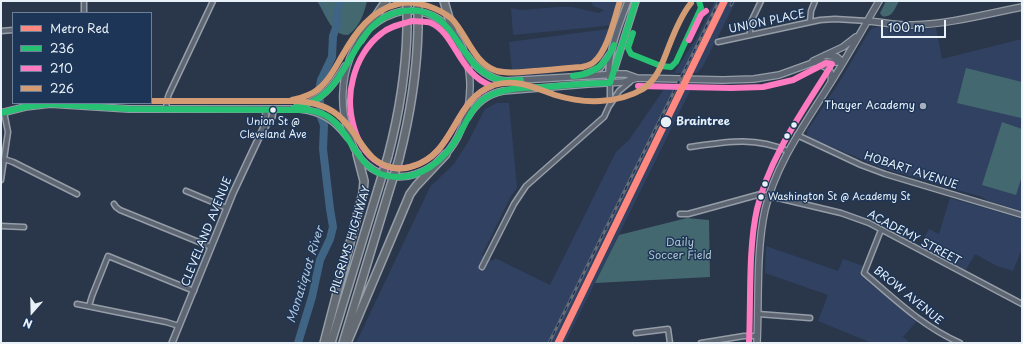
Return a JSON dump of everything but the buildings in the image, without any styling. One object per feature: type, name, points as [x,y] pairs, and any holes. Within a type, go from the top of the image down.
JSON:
[{"type":"highway","points":[[360,40],[386,1]]},
{"type":"highway","name":"PILGRIMS HIGHWAY","points":[[331,343],[388,156],[396,122],[402,91],[406,52],[407,1]]},
{"type":"highway","name":"PILGRIMS HIGHWAY","points":[[343,343],[398,159],[412,96],[418,29],[418,1]]},
{"type":"highway","points":[[444,1],[453,32]]},
{"type":"highway","points":[[324,343],[363,193],[364,181],[357,154]]},
{"type":"highway","points":[[348,343],[410,194],[446,154]]},
{"type":"main road","points":[[757,343],[761,239],[764,216],[770,195],[788,151],[831,83],[879,1]]},
{"type":"main road","points":[[868,21],[904,25],[924,25],[1022,7]]},
{"type":"main road","points":[[291,109],[312,102],[328,91],[360,40],[368,31],[381,20],[394,13],[403,11],[419,11],[434,15],[442,20],[453,32],[469,59],[478,69],[496,79],[512,81],[584,75],[626,74],[635,79]]},
{"type":"main road","points":[[802,67],[846,45],[860,34]]},
{"type":"main road","points":[[459,42],[467,64],[470,88],[468,107],[462,128]]},
{"type":"main road","points":[[352,54],[345,75],[342,98],[344,118],[353,147]]},
{"type":"main road","points":[[824,55],[834,56],[843,62]]},
{"type":"main road","points":[[3,112],[25,107],[46,105],[121,106],[166,109],[291,109],[312,111],[330,118],[342,130],[357,154],[366,164],[376,171],[389,176],[403,177],[428,169],[439,161],[456,140],[476,105],[495,93],[510,90],[624,82],[635,79],[747,80],[774,77],[818,62],[843,62]]},
{"type":"main road","points":[[802,67],[815,63],[826,67],[832,75],[831,83]]},
{"type":"street","points":[[84,1],[84,12]]},
{"type":"street","points":[[166,109],[169,94],[213,1]]},
{"type":"street","points":[[609,107],[610,59],[628,1]]},
{"type":"street","points":[[610,74],[625,34],[635,1]]},
{"type":"street","points":[[750,35],[750,24],[761,1]]},
{"type":"street","points":[[810,22],[811,11],[815,1]]},
{"type":"street","name":"UNION PLACE","points":[[718,42],[810,22],[835,19],[868,21]]},
{"type":"street","points":[[1,31],[12,30]]},
{"type":"street","points":[[584,75],[594,71],[602,65],[613,48]]},
{"type":"street","points":[[482,267],[514,204],[526,186],[598,124],[604,117],[619,91],[635,79]]},
{"type":"street","name":"CLEVELAND AVENUE","points":[[264,129],[266,110]]},
{"type":"street","name":"CLEVELAND AVENUE","points":[[172,343],[238,182],[264,129],[272,117],[273,110]]},
{"type":"street","points":[[1,180],[8,132],[3,112]]},
{"type":"street","name":"HOBART AVENUE","points":[[797,135],[861,165],[885,174],[1022,215]]},
{"type":"street","points":[[690,147],[726,142],[751,141],[768,144],[788,151]]},
{"type":"street","points":[[4,159],[14,162],[77,194]]},
{"type":"street","points":[[186,191],[227,208]]},
{"type":"street","name":"ACADEMY STREET","points":[[680,214],[688,214],[758,194],[770,195],[848,215],[881,230],[1022,304]]},
{"type":"street","points":[[114,204],[120,210],[211,247]]},
{"type":"street","points":[[1,226],[24,227]]},
{"type":"street","name":"BROW AVENUE","points":[[881,230],[864,272],[922,322],[941,334],[960,343]]},
{"type":"street","points":[[89,306],[108,256],[194,291]]},
{"type":"street","points":[[77,304],[179,326]]},
{"type":"street","points":[[758,314],[810,318]]},
{"type":"street","points":[[636,332],[668,328],[670,343]]},
{"type":"street","points":[[701,343],[757,336]]},
{"type":"shaded area","points":[[591,1],[623,1],[615,25],[513,35],[511,8],[521,10],[572,7],[599,13],[604,10],[593,6]]},
{"type":"shaded area","points":[[715,1],[736,1],[703,66],[697,73],[674,73],[696,39]]},
{"type":"shaded area","name":"Thayer Academy","points":[[878,27],[918,30],[936,28],[942,59],[1022,39],[1022,211],[988,201],[982,197],[882,168],[807,135],[807,131],[840,81],[870,30]]},
{"type":"shaded area","points":[[615,28],[604,58],[592,67],[513,79],[509,42]]},
{"type":"shaded area","points":[[667,85],[693,85],[565,343],[356,343],[430,187],[454,164],[468,142],[485,109],[497,103],[509,103],[517,188],[511,196],[482,255],[493,261],[495,258],[550,285],[616,152],[629,140]]},
{"type":"shaded area","points":[[950,198],[1022,219],[1022,249],[1013,271],[997,266],[975,254],[966,270],[920,246],[929,229],[939,234]]},
{"type":"shaded area","points":[[766,246],[838,271],[843,259],[863,266],[859,274],[916,322],[903,337],[908,341],[907,343],[872,343],[818,321],[828,295],[765,273]]},
{"type":"green space","points":[[317,1],[367,1],[355,29],[348,35],[337,32],[333,28]]},
{"type":"green space","points":[[886,1],[899,1],[891,14],[885,17],[880,13]]},
{"type":"green space","points":[[966,68],[1022,82],[1021,118],[957,103]]},
{"type":"green space","points":[[1002,122],[1022,129],[1022,176],[1016,195],[982,185]]},
{"type":"green space","name":"Daily Soccer Field","points":[[687,218],[709,220],[710,277],[595,283],[619,235]]},
{"type":"waterway","points":[[320,1],[333,22],[337,25]]},
{"type":"waterway","name":"Monatiquot River","points":[[298,343],[312,297],[320,260],[330,239],[333,227],[323,149],[324,125],[321,117],[319,91],[321,80],[332,57],[333,36],[337,25],[340,1]]},
{"type":"railway","points":[[549,343],[719,1]]},
{"type":"railway","points":[[731,5],[733,1]]},
{"type":"metro line","name":"Red","points":[[558,343],[724,2]]},
{"type":"transit line","name":"226","points":[[292,100],[302,98],[321,87],[358,31],[372,17],[388,7],[398,4],[417,3],[444,13],[452,19],[482,62],[497,71],[511,73],[582,67],[593,63],[599,57],[607,42],[620,1]]},
{"type":"transit line","name":"236","points":[[1,113],[25,107],[50,104],[129,109],[310,110],[325,115],[338,125],[362,160],[378,173],[388,176],[410,176],[439,161],[453,144],[474,109],[487,97],[501,91],[516,89],[610,83],[636,1]]},
{"type":"transit line","name":"236","points":[[633,33],[628,48],[631,54],[661,66],[671,67],[676,62],[701,8],[699,1]]},
{"type":"transit line","name":"226","points":[[152,101],[309,102],[327,108],[337,115],[349,126],[365,149],[377,161],[395,168],[407,168],[427,160],[438,150],[447,139],[470,101],[481,92],[494,85],[502,83],[518,83],[566,98],[589,101],[622,98],[643,89],[653,80],[656,75],[662,64],[673,35],[691,3]]},
{"type":"transit line","name":"236","points":[[294,108],[310,103],[324,94],[334,84],[367,33],[377,23],[389,15],[404,11],[422,12],[436,17],[447,26],[472,62],[483,72],[500,80],[521,80]]},
{"type":"transit line","name":"210","points":[[689,40],[701,15],[706,11]]},
{"type":"transit line","name":"210","points":[[412,21],[429,22],[439,28],[472,73],[492,86],[479,93],[469,103],[437,152],[425,161],[410,167],[393,168],[383,165],[373,159],[359,140],[351,116],[351,90],[357,66],[363,54],[372,42],[389,29],[412,21]]},
{"type":"transit line","name":"236","points":[[573,76],[593,71],[603,63],[614,45]]},
{"type":"transit line","name":"210","points":[[638,86],[731,88],[763,87],[793,80],[826,63],[832,64],[799,116],[779,152],[770,170],[757,209],[752,241],[749,343]]},
{"type":"place","name":"Thayer Academy","points":[[923,106]]},
{"type":"place","name":"Union St @ Cleveland Ave","points":[[273,110]]},
{"type":"place","name":"Braintree","points":[[666,122]]},
{"type":"place","name":"Washington St @ Academy St","points":[[761,197]]}]
